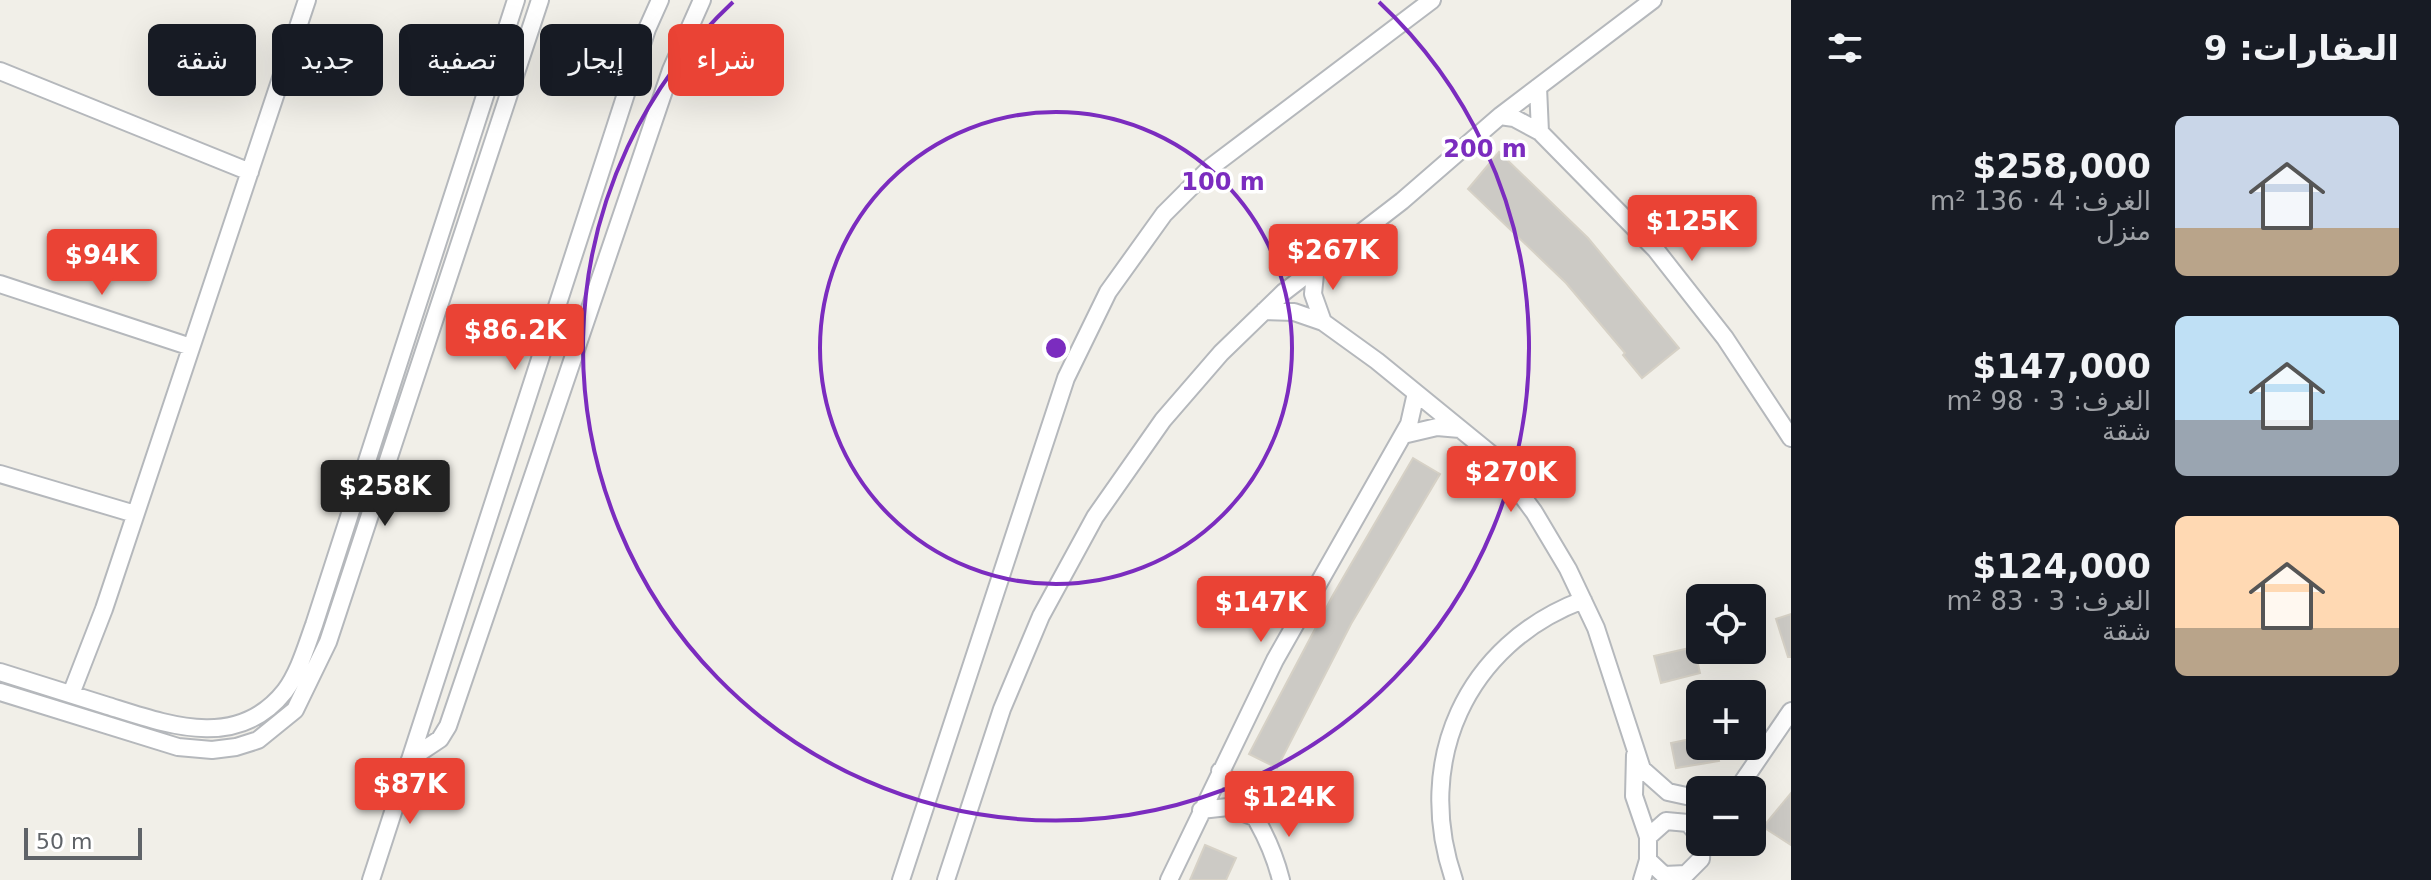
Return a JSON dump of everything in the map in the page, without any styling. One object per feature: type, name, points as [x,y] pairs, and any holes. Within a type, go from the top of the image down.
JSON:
[{"type":"street","points":[[0,692],[178,747],[212,750],[236,747],[279,727],[295,710],[317,671],[444,227],[516,0]]},
{"type":"street","points":[[0,672],[169,725],[202,730],[240,724],[272,705],[285,691],[300,662],[462,233],[540,0]]},
{"type":"street","points":[[371,880],[642,44],[660,0]]},
{"type":"street","points":[[901,880],[1066,378],[1108,292],[1164,214],[1211,167],[1432,0]]},
{"type":"street","points":[[946,880],[1020,661],[1063,572],[1110,494],[1163,420],[1221,353],[1316,264],[1402,201],[1500,116],[1653,0]]},
{"type":"street","points":[[71,694],[250,172],[304,1]]},
{"type":"street","points":[[410,759],[440,739],[448,726],[680,44],[700,1]]},
{"type":"street","points":[[0,71],[250,172]]},
{"type":"street","points":[[1538,87],[1540,132]]},
{"type":"street","points":[[1500,116],[1528,123],[1599,189],[1691,293],[1791,438]]},
{"type":"street","points":[[444,227],[462,233]]},
{"type":"street","points":[[1316,264],[1313,294],[1323,322]]},
{"type":"street","points":[[0,284],[191,347]]},
{"type":"street","points":[[1264,311],[1294,312],[1323,322],[1491,454],[1534,512],[1583,600],[1618,690],[1635,753],[1634,796],[1648,837],[1648,860],[1642,880]]},
{"type":"street","points":[[1169,880],[1296,621],[1403,435],[1416,393]]},
{"type":"street","points":[[1403,435],[1437,427],[1461,429]]},
{"type":"street","points":[[0,474],[135,514]]},
{"type":"street","points":[[1454,880],[1444,842],[1441,801],[1446,758],[1462,705],[1488,662],[1517,634],[1550,612],[1583,600]]},
{"type":"street","points":[[1745,776],[1791,711]]},
{"type":"street","points":[[1635,753],[1653,782],[1686,796]]},
{"type":"street","points":[[1220,771],[1239,792],[1254,817],[1271,848],[1281,880]]},
{"type":"street","points":[[1201,810],[1228,807],[1254,817]]},
{"type":"street","points":[[1679,820],[1686,809]]},
{"type":"street","points":[[1648,837],[1666,821],[1686,822]]},
{"type":"street","points":[[1648,860],[1664,875],[1693,874]]},
{"type":"building","points":[[1499,152],[1588,238],[1679,348],[1642,378],[1566,283],[1468,189]]},
{"type":"building","points":[[1413,458],[1440,474],[1351,624],[1277,768],[1249,754],[1333,595]]},
{"type":"building","points":[[1791,614],[1791,657],[1788,657],[1776,619]]},
{"type":"building","points":[[1686,649],[1686,664],[1698,664],[1700,673],[1661,683],[1654,656]]},
{"type":"building","points":[[1686,740],[1686,760],[1719,761],[1676,768],[1671,743]]},
{"type":"building","points":[[1791,793],[1791,845],[1766,829],[1766,823]]},
{"type":"building","points":[[1205,845],[1236,858],[1226,880],[1190,880]]}]
